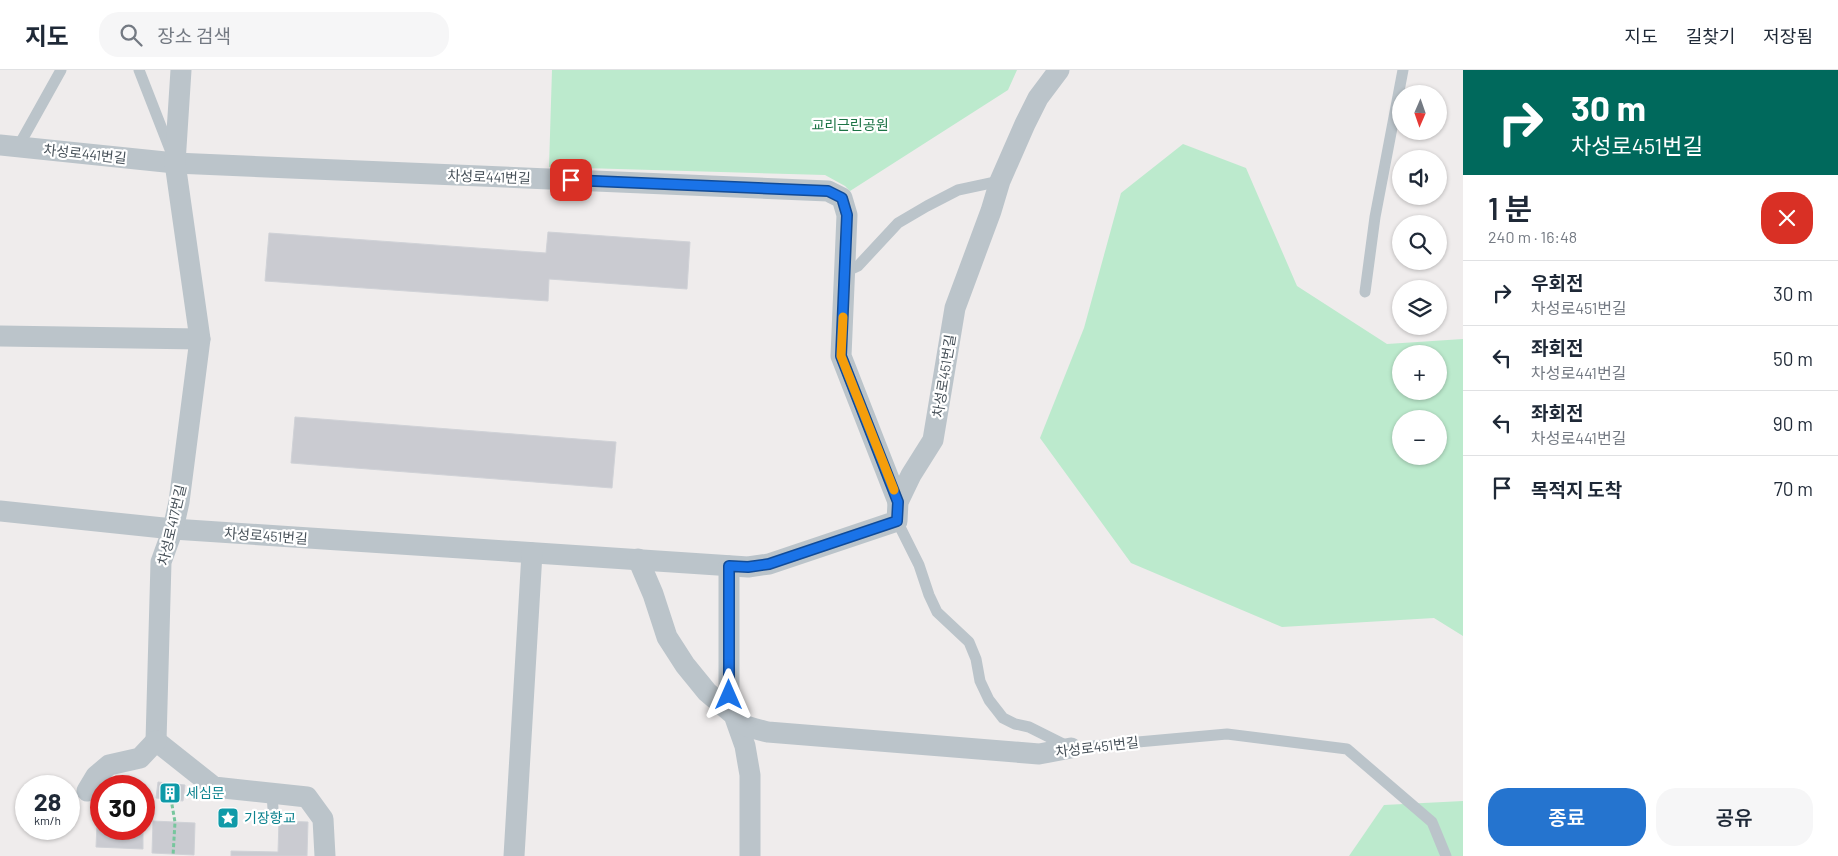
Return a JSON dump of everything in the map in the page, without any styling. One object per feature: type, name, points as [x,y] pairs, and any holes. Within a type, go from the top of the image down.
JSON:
[{"type":"street","name":"차성로417번길","points":[[156,741],[161,562],[173,530],[179,502],[200,339],[176,163],[181,70]]},
{"type":"street","name":"차성로451번길","points":[[0,511],[173,530],[748,567],[769,564],[898,511],[911,475],[933,440],[955,308],[991,211],[1000,181],[1038,98],[1059,70]]},
{"type":"street","name":"차성로441번길","points":[[9,146],[176,163],[828,191],[842,198],[847,215],[841,356],[898,511]]},
{"type":"street","points":[[0,336],[200,339]]},
{"type":"street","points":[[514,856],[532,553]]},
{"type":"street","name":"차성로451번길","points":[[638,559],[653,594],[667,638],[685,665],[708,692],[734,715],[743,727],[768,732],[1039,754],[1071,748]]},
{"type":"street","name":"차성로451번길","points":[[729,566],[729,695],[745,746],[750,775],[750,856]]},
{"type":"street","points":[[87,790],[96,776],[109,765],[140,758],[156,741],[214,787],[273,801],[307,796],[323,819],[325,856]]},
{"type":"lane","points":[[9,146],[61,70]]},
{"type":"lane","points":[[139,70],[176,163]]},
{"type":"lane","points":[[1365,292],[1375,217],[1403,70]]},
{"type":"lane","points":[[845,272],[858,266],[898,223],[958,190],[1000,181]]},
{"type":"lane","points":[[898,511],[937,612],[969,642],[976,658],[980,681],[989,700],[1003,718],[1015,724],[1029,727],[1071,748]]},
{"type":"lane","name":"차성로451번길","points":[[1071,748],[1227,734],[1346,749],[1432,822],[1446,856]]},
{"type":"path","points":[[172,784],[171,800],[175,822],[173,856]]},
{"type":"green space","name":"교리근린공원","points":[[552,70],[1017,70],[1008,90],[850,191],[845,186],[825,175],[549,167]]},
{"type":"green space","points":[[1183,144],[1246,168],[1297,286],[1387,344],[1463,339],[1463,636],[1434,618],[1282,627],[1131,563],[1040,438],[1084,328],[1121,193]]},
{"type":"green space","points":[[1463,801],[1463,856],[1349,856],[1384,805]]},
{"type":"building","points":[[548,232],[690,242],[687,289],[549,279],[548,301],[265,281],[269,233],[546,253]]},
{"type":"building","points":[[295,417],[616,442],[612,488],[291,463]]},
{"type":"building","name":"세심문","points":[[158,782],[185,785],[183,801],[156,798]]},
{"type":"building","points":[[155,821],[195,823],[194,855],[152,853],[152,840],[155,840]]},
{"type":"building","points":[[279,821],[308,822],[307,856],[231,856],[231,851],[278,852]]},
{"type":"building","points":[[96,840],[143,840],[143,849],[96,847]]},
{"type":"slow traffic","points":[[843,317],[841,356],[894,490]]},
{"type":"place","name":"세심문","points":[[170,793]]},
{"type":"place","name":"기장향교","points":[[228,818]]},
{"type":"route","points":[[571,180],[828,191],[842,198],[847,215],[841,356],[898,502],[897,521],[769,564],[748,567],[729,566],[729,695]]}]
